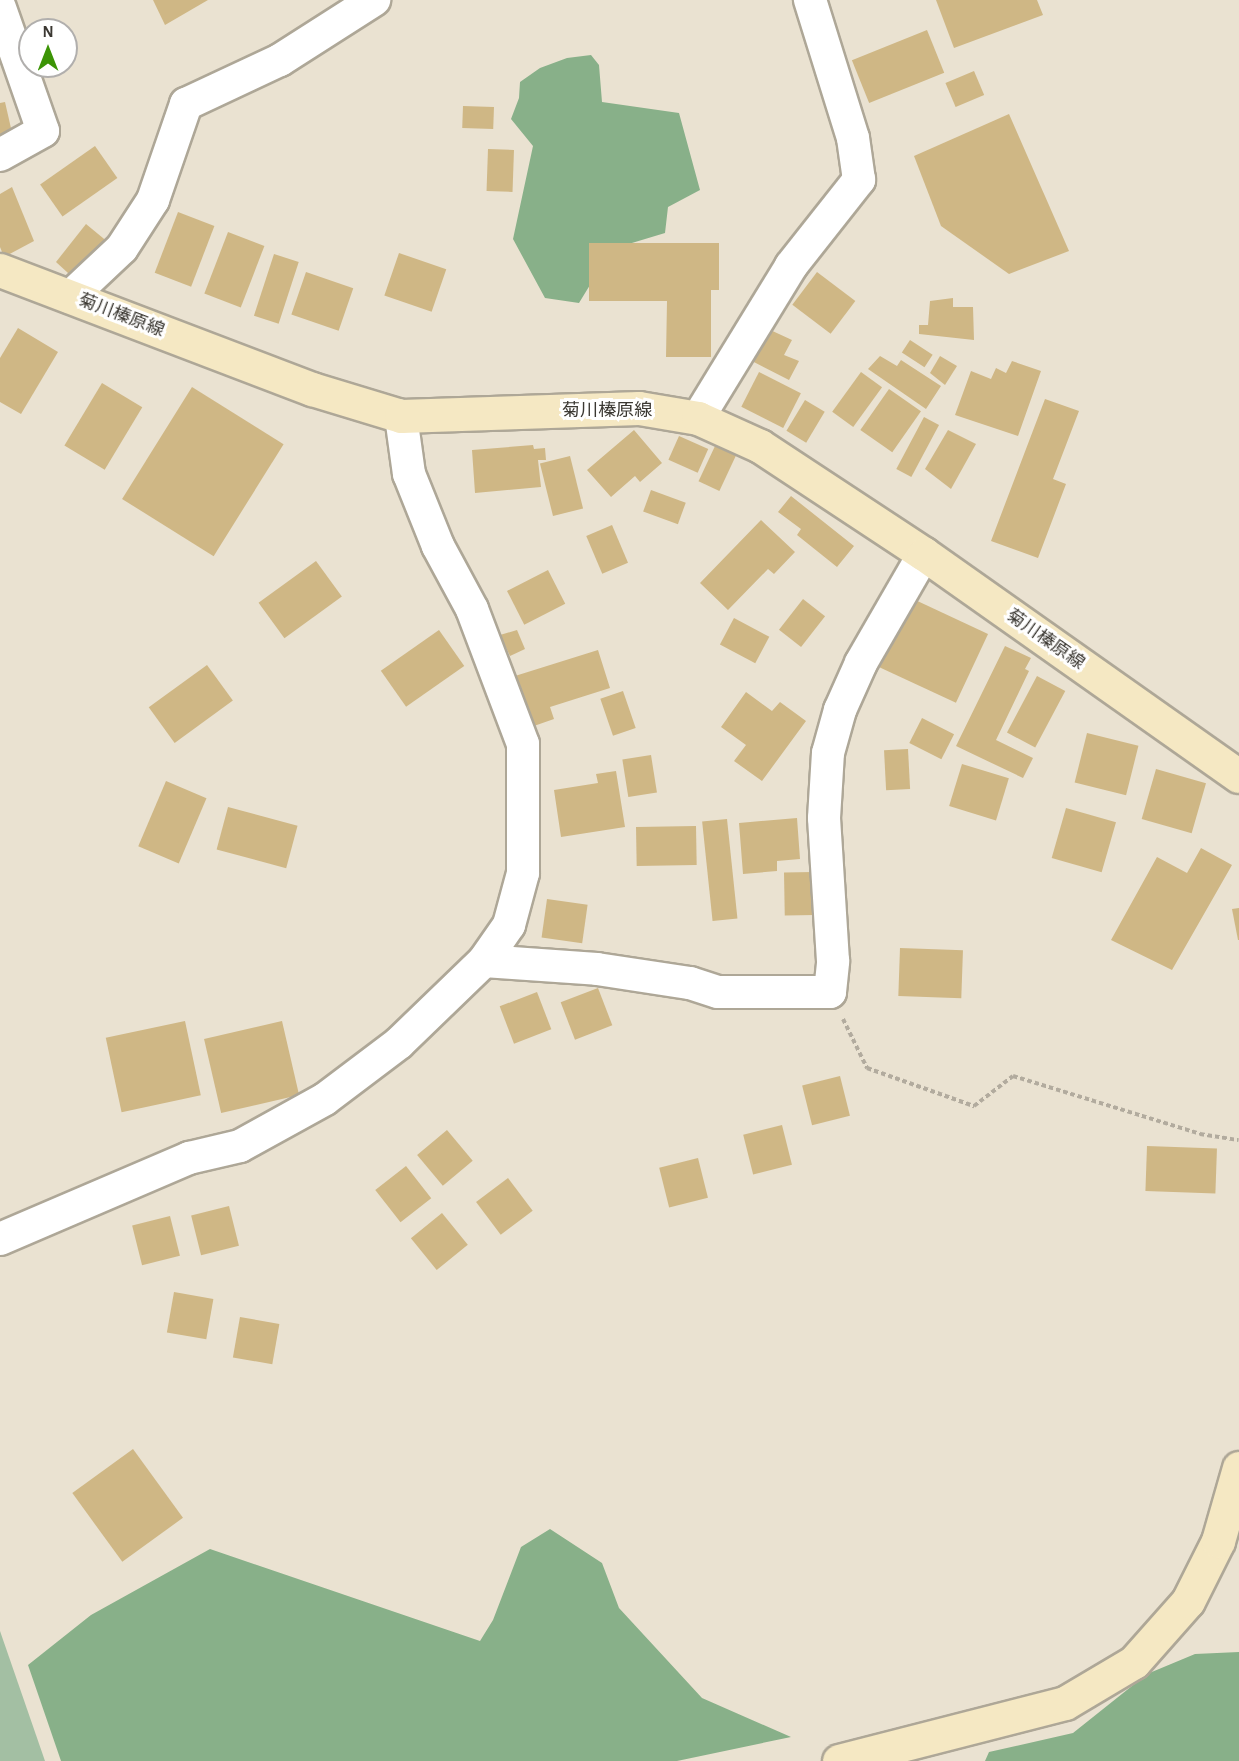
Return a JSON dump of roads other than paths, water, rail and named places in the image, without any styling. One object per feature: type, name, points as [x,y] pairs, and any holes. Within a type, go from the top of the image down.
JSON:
[{"type":"main road","name":"菊川榛原線","points":[[0,270],[312,389],[401,416],[639,408],[698,417],[760,446],[924,555],[1239,776]]},
{"type":"main road","points":[[839,1761],[1065,1702],[1134,1662],[1188,1601],[1218,1541],[1239,1468]]},
{"type":"street","points":[[70,297],[122,248],[153,200],[186,104],[280,60],[374,0]]},
{"type":"street","points":[[698,417],[791,266],[859,180],[853,138],[810,0]]},
{"type":"street","points":[[0,8],[43,131],[0,155]]},
{"type":"street","points":[[0,1239],[189,1158],[240,1146],[325,1099],[399,1043],[484,961],[509,925],[523,873],[523,744],[472,609],[438,546],[409,474],[401,416]]},
{"type":"street","points":[[484,961],[597,969],[690,983],[718,992],[830,992],[833,961],[824,818],[828,753],[840,711],[861,663],[924,555]]}]
